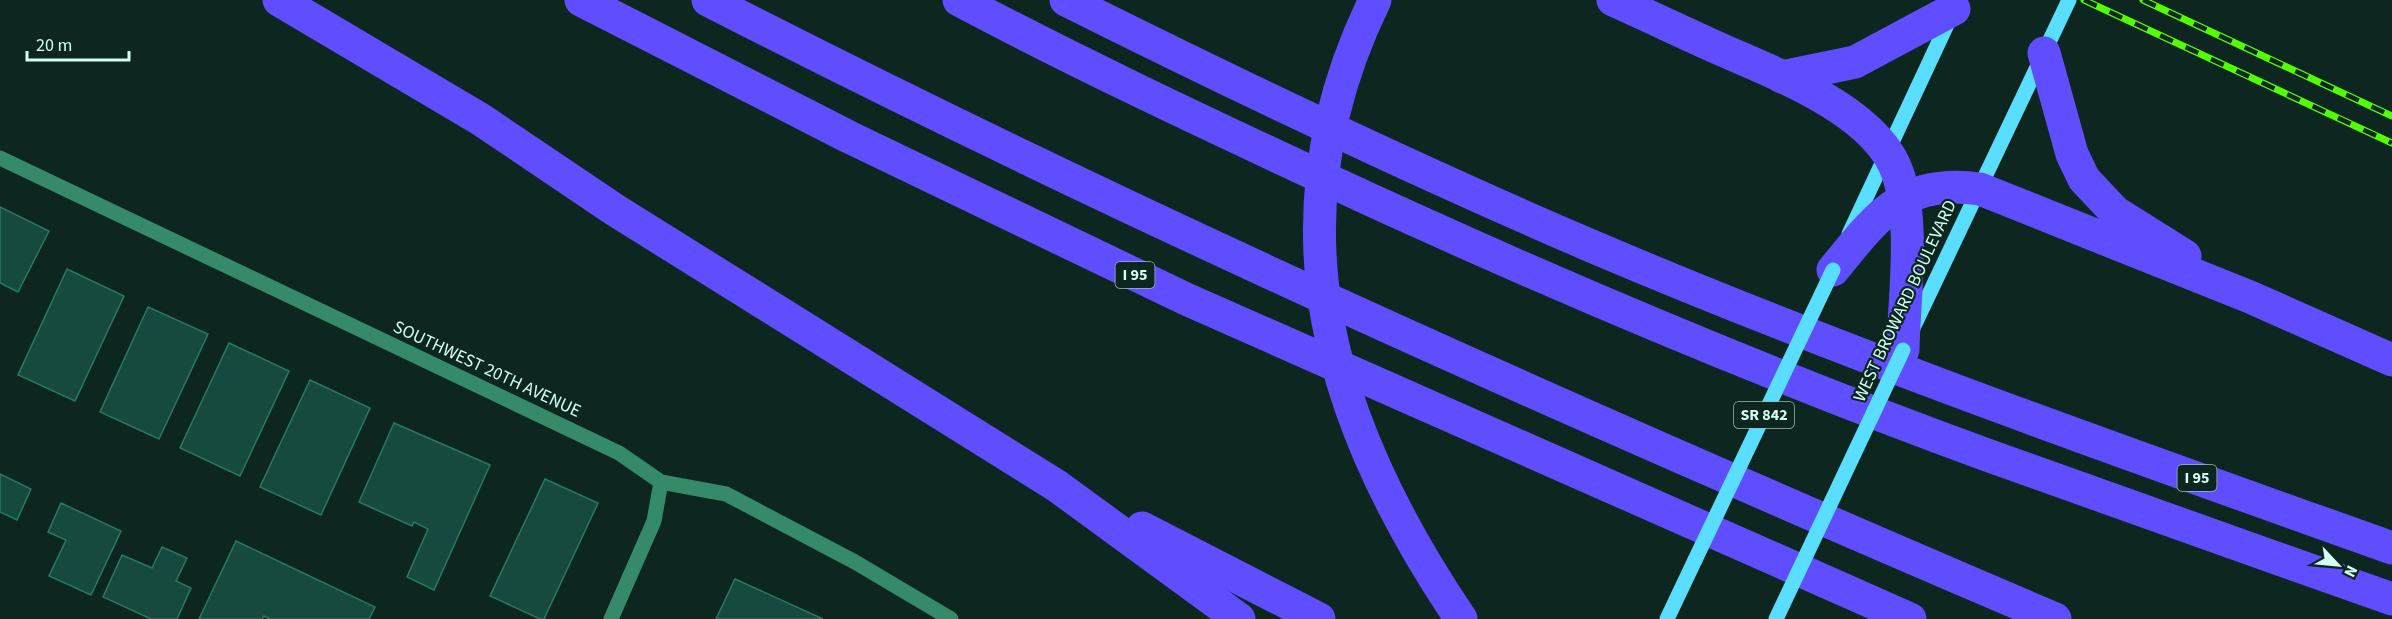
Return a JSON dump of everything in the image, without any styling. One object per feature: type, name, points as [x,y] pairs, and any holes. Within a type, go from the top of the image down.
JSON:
[{"type":"highway","points":[[279,0],[480,119],[615,210],[1057,486],[1239,619]]},
{"type":"highway","name":"I 95","points":[[581,0],[859,142],[1186,299],[1910,619]]},
{"type":"highway","points":[[708,0],[1217,250],[1679,457],[2055,619]]},
{"type":"highway","points":[[959,0],[1207,124],[1343,188],[1455,239],[1689,338],[1986,454],[2392,599]]},
{"type":"highway","name":"I 95","points":[[1066,0],[1359,143],[1590,246],[1908,372],[2392,548]]},
{"type":"highway","points":[[1375,0],[1352,52],[1339,90],[1328,142],[1320,238],[1327,320],[1334,358],[1346,399],[1374,470],[1411,541],[1461,619]]},
{"type":"highway","points":[[1613,0],[1782,77],[1845,113],[1869,132],[1886,152],[1897,172],[1894,198],[1903,350]]},
{"type":"highway","points":[[1782,77],[1855,62],[1956,5]]},
{"type":"highway","points":[[2044,53],[2073,154],[2084,179],[2094,193],[2115,212],[2250,297]]},
{"type":"highway","points":[[1833,270],[1894,198],[1932,188],[1962,186],[1980,189],[2250,297],[2392,360]]},
{"type":"highway","points":[[1057,486],[1319,619]]},
{"type":"main road","name":"WEST BROWARD BOULEVARD","points":[[1776,619],[2069,0]]},
{"type":"main road","points":[[1886,152],[1956,5]]},
{"type":"main road","name":"SR 842","points":[[1667,619],[1833,270]]},
{"type":"street","name":"SOUTHWEST 20TH AVENUE","points":[[0,158],[619,453],[661,482],[726,494],[855,562],[951,619]]},
{"type":"street","points":[[611,619],[654,521],[661,482]]},
{"type":"building","points":[[0,207],[49,231],[18,292],[0,283]]},
{"type":"building","points":[[67,269],[124,296],[75,401],[18,375]]},
{"type":"building","points":[[148,307],[208,334],[159,439],[100,412]]},
{"type":"building","points":[[229,343],[289,371],[240,476],[180,448]]},
{"type":"building","points":[[310,380],[370,408],[321,515],[260,487]]},
{"type":"building","points":[[394,423],[490,465],[434,590],[407,577],[428,529],[414,522],[412,526],[359,502]]},
{"type":"building","points":[[0,474],[31,489],[17,520],[0,512]]},
{"type":"building","points":[[545,479],[598,503],[544,619],[540,619],[490,596]]},
{"type":"building","points":[[61,503],[121,531],[91,595],[49,576],[66,540],[48,532]]},
{"type":"building","points":[[236,541],[375,607],[369,619],[270,619],[264,616],[262,619],[199,619]]},
{"type":"building","points":[[162,547],[187,558],[176,581],[191,588],[177,619],[151,619],[103,597],[122,555],[152,568]]},
{"type":"building","points":[[735,579],[823,619],[716,619]]},
{"type":"railway","points":[[2084,0],[2392,143]]},
{"type":"railway","points":[[2143,0],[2392,116]]}]
